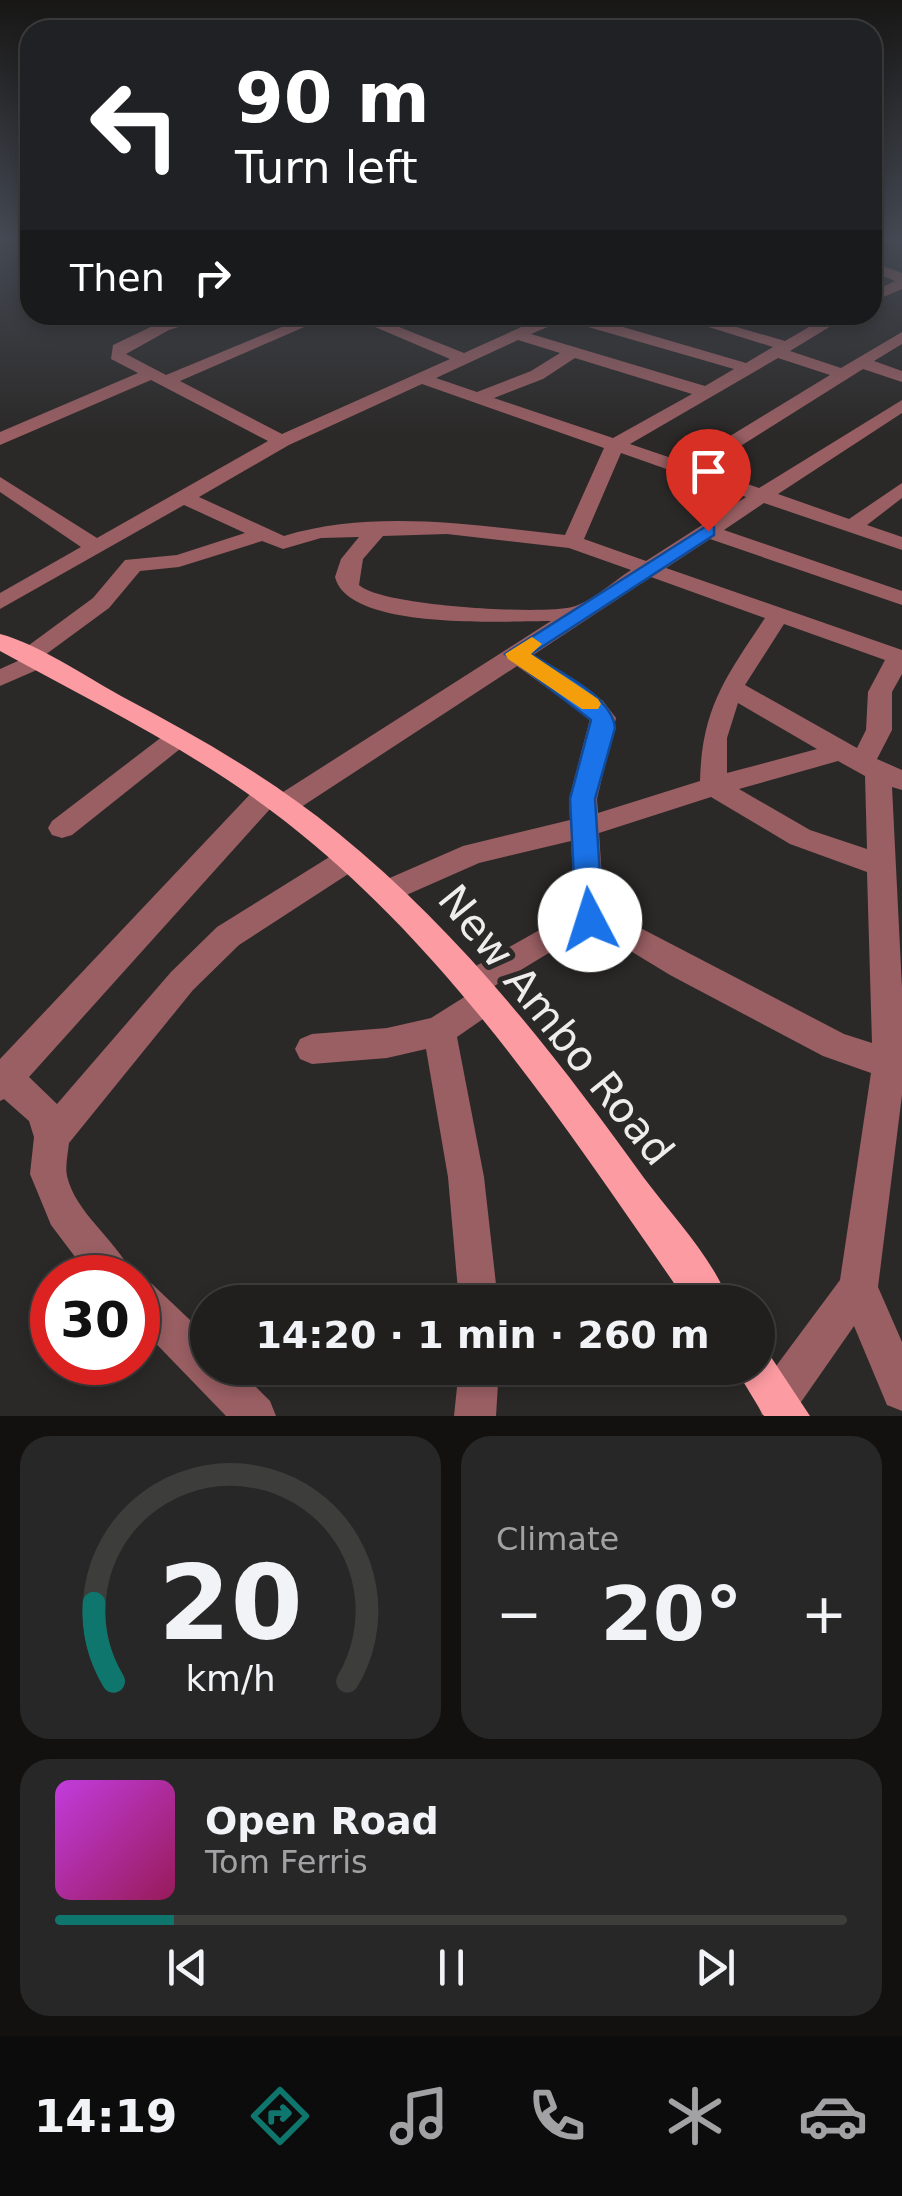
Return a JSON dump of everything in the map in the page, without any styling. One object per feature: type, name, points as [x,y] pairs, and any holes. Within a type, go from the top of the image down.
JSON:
[{"type":"main road","name":"New Ambo Road","points":[[0,640],[267,795],[386,892],[478,992],[562,1097],[698,1285]]},
{"type":"street","points":[[171,325],[119,348],[120,358],[282,441]]},
{"type":"street","points":[[0,439],[297,325]]},
{"type":"street","points":[[380,325],[467,360]]},
{"type":"street","points":[[0,602],[282,441],[543,325]]},
{"type":"street","points":[[598,325],[746,368]]},
{"type":"street","points":[[708,325],[842,373]]},
{"type":"street","points":[[572,542],[614,445],[822,326]]},
{"type":"street","points":[[520,336],[705,392]]},
{"type":"street","points":[[689,470],[902,337]]},
{"type":"street","points":[[478,398],[537,375],[573,352]]},
{"type":"street","points":[[860,362],[902,377]]},
{"type":"street","points":[[423,380],[902,544]]},
{"type":"street","points":[[97,1255],[64,1212],[48,1174],[52,1137],[43,1112],[2,1074],[267,795],[516,654],[902,405]]},
{"type":"street","points":[[0,483],[96,547]]},
{"type":"street","points":[[852,527],[902,488]]},
{"type":"street","points":[[183,497],[283,543],[320,532],[446,528],[572,542],[901,658],[880,692],[879,730],[871,766],[896,1066],[858,1288],[774,1395]]},
{"type":"street","points":[[378,530],[359,547],[348,566],[347,583],[355,594],[370,601],[459,614],[577,614]]},
{"type":"street","points":[[708,531],[902,598]]},
{"type":"street","points":[[0,678],[34,659],[101,603],[132,565],[179,561],[261,535]]},
{"type":"street","points":[[713,786],[714,738],[731,688],[778,616]]},
{"type":"street","points":[[516,654],[594,707],[603,718],[604,728],[583,799],[590,920]]},
{"type":"street","points":[[731,688],[871,766]]},
{"type":"street","points":[[62,828],[176,739]]},
{"type":"street","points":[[386,892],[472,854],[582,828],[713,786],[871,766]]},
{"type":"street","points":[[713,786],[800,837],[882,866]]},
{"type":"street","points":[[52,1137],[182,981],[228,936],[349,859]]},
{"type":"street","points":[[312,1049],[386,1043],[440,1031],[478,992],[575,922],[590,920],[606,921],[681,966],[835,1046],[896,1066]]},
{"type":"street","points":[[440,1031],[466,1177],[476,1285]]},
{"type":"street","points":[[858,1288],[902,1390]]},
{"type":"street","points":[[160,1320],[190,1349]]},
{"type":"street","points":[[225,1385],[254,1416]]},
{"type":"street","points":[[475,1416],[478,1385]]},
{"type":"slow traffic","points":[[532,644],[516,654],[590,704]]},
{"type":"route","points":[[590,920],[583,799],[604,728],[603,718],[594,707],[516,654],[708,531]]}]
